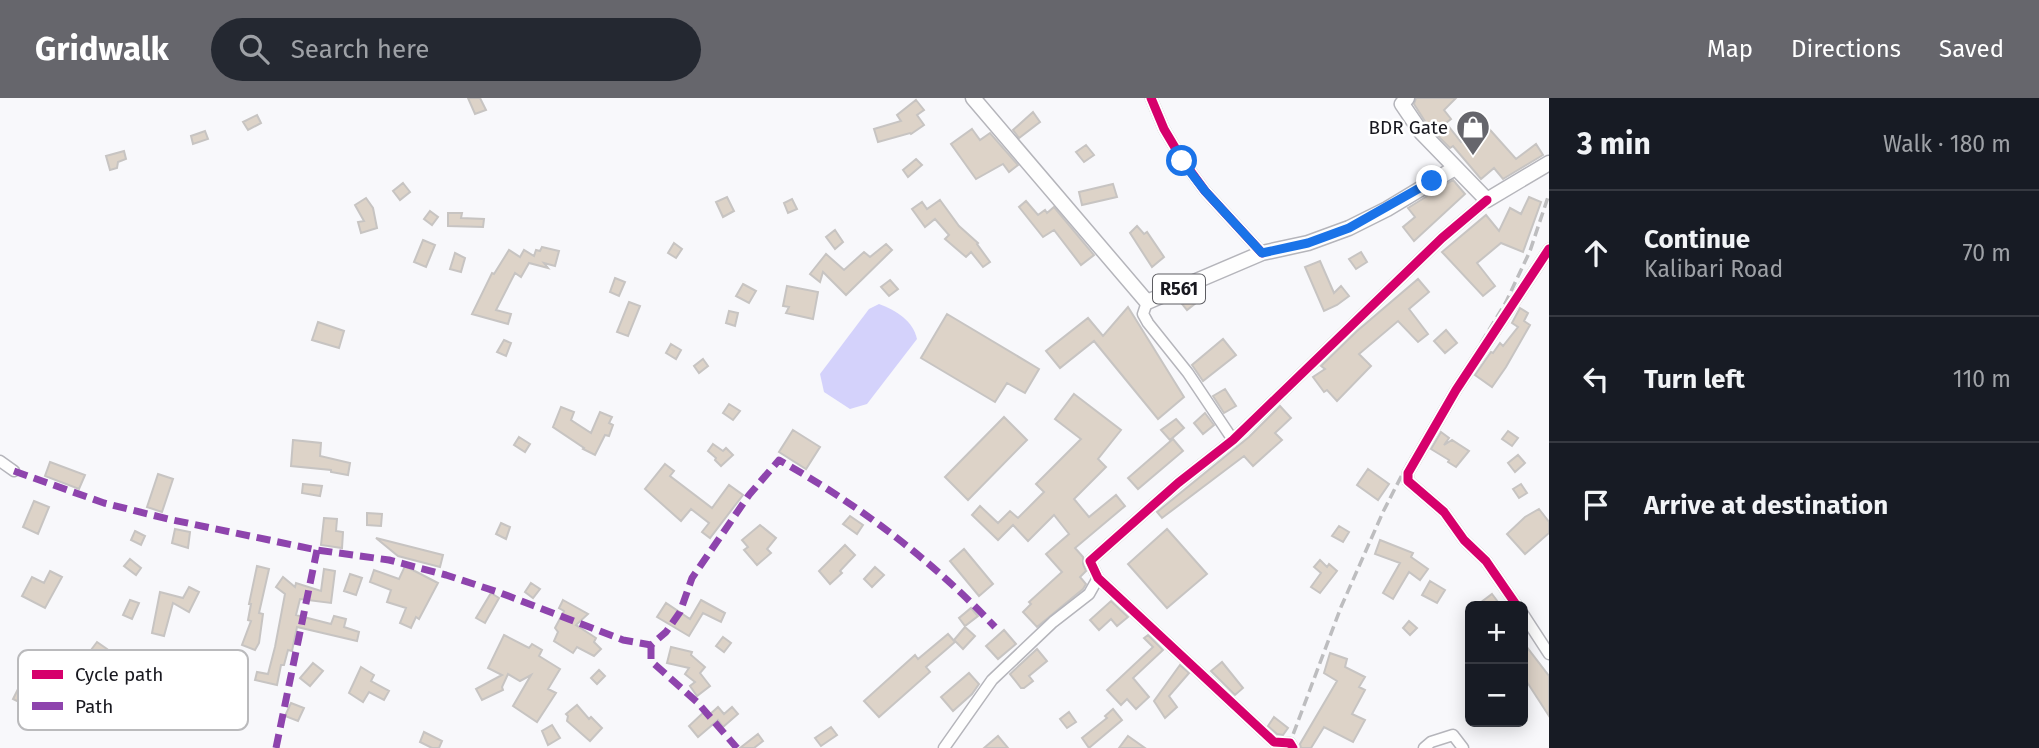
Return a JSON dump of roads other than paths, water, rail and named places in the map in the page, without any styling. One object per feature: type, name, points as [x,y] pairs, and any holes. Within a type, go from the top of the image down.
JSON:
[{"type":"main road","name":"R561","points":[[973,98],[1147,302],[1262,253],[1308,243],[1349,228],[1455,167]]},
{"type":"main road","points":[[1407,98],[1402,104],[1421,132],[1487,200],[1549,163]]},
{"type":"street","points":[[1151,98],[1182,161],[1205,191],[1262,253]]},
{"type":"street","points":[[1293,748],[1290,743],[1274,742],[1098,578],[1090,561],[1178,483],[1233,440],[1442,238],[1487,200]]},
{"type":"street","points":[[1514,601],[1486,561],[1464,540],[1444,512],[1408,481],[1408,473],[1456,390],[1549,249]]},
{"type":"street","points":[[1147,302],[1143,314],[1148,323],[1188,373],[1233,440]]},
{"type":"street","points":[[0,461],[14,471]]},
{"type":"street","points":[[944,748],[992,680],[1053,622],[1089,594],[1098,578]]},
{"type":"street","points":[[1528,622],[1549,654]]},
{"type":"street","points":[[1423,748],[1430,742],[1453,735],[1463,748]]},
{"type":"water","points":[[879,304],[903,317],[912,327],[917,339],[867,404],[850,409],[824,392],[820,374],[869,309]]},
{"type":"railway","points":[[1288,748],[1341,607],[1383,512],[1407,465],[1506,302],[1530,251],[1549,194]]},
{"type":"place","name":"BDR Gate","points":[[1473,157]]}]
